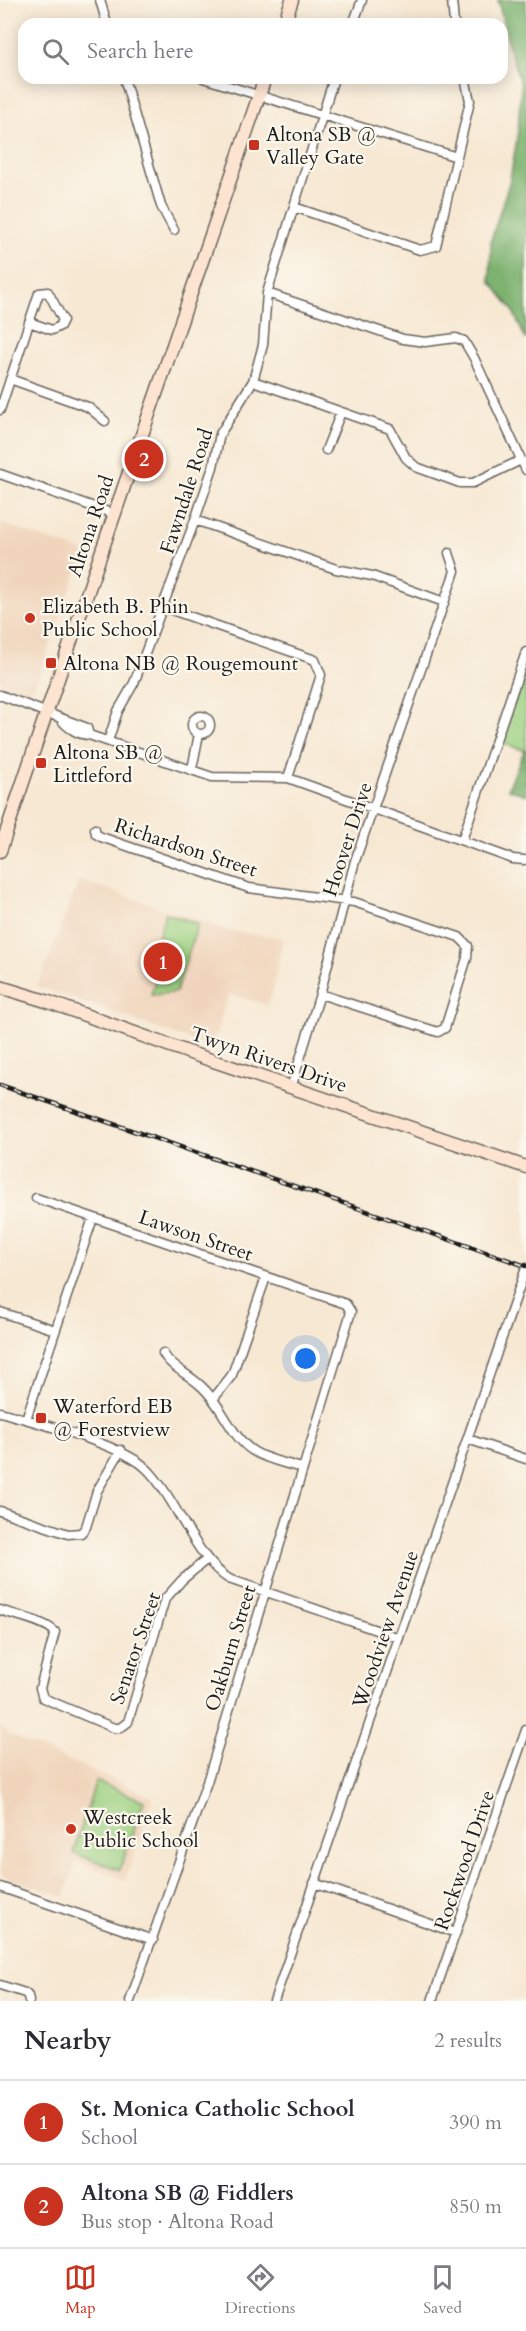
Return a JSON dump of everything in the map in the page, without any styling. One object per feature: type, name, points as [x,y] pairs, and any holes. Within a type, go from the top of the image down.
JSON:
[{"type":"main road","points":[[286,18],[292,0]]},
{"type":"main road","name":"Altona Road","points":[[0,851],[45,711],[263,84]]},
{"type":"main road","name":"Twyn Rivers Drive","points":[[0,987],[46,1000],[291,1088],[526,1167]]},
{"type":"street","points":[[100,0],[105,18]]},
{"type":"street","points":[[355,18],[362,0]]},
{"type":"street","points":[[452,0],[454,18]]},
{"type":"street","points":[[126,84],[161,207],[174,230]]},
{"type":"street","points":[[221,84],[457,157]]},
{"type":"street","name":"Fawndale Road","points":[[108,741],[118,711],[134,682],[195,520],[213,467],[220,434],[253,381],[263,345],[267,293],[332,84]]},
{"type":"street","points":[[294,207],[420,250],[436,246],[470,101],[466,84]]},
{"type":"street","points":[[0,410],[29,322],[39,293],[48,292],[63,320],[60,326],[52,330],[29,322]]},
{"type":"street","points":[[267,293],[403,339],[425,342],[456,338],[465,342],[526,470]]},
{"type":"street","points":[[10,379],[88,407],[105,421]]},
{"type":"street","points":[[253,381],[390,429],[406,458],[416,467],[460,483],[473,483],[521,460]]},
{"type":"street","points":[[326,450],[341,411]]},
{"type":"street","points":[[0,474],[114,514]]},
{"type":"street","points":[[195,520],[336,569],[372,576],[444,602]]},
{"type":"street","name":"Hoover Drive","points":[[291,1088],[321,994],[343,900],[455,571],[449,553]]},
{"type":"street","points":[[163,607],[315,660],[321,675],[288,778]]},
{"type":"street","points":[[462,840],[526,652]]},
{"type":"street","points":[[0,695],[45,711],[61,719],[65,726],[84,735],[90,735],[212,777],[288,778],[513,859],[524,860]]},
{"type":"street","points":[[192,770],[199,734]]},
{"type":"street","name":"Richardson Street","points":[[95,829],[96,834],[101,837],[249,888],[343,900],[381,910],[459,937],[468,946],[467,958],[445,1029],[438,1032],[321,994]]},
{"type":"street","name":"Lawson Street","points":[[36,1198],[346,1304]]},
{"type":"street","points":[[26,1419],[93,1218]]},
{"type":"street","name":"Woodview Avenue","points":[[274,2001],[526,1268]]},
{"type":"street","points":[[214,1398],[232,1375],[266,1277]]},
{"type":"street","name":"Oakburn Street","points":[[130,2001],[207,1782],[301,1468],[350,1318],[350,1307],[346,1304]]},
{"type":"street","points":[[0,1312],[55,1330]]},
{"type":"street","points":[[163,1353],[167,1360],[214,1398],[233,1429],[252,1450],[301,1468]]},
{"type":"street","points":[[0,1412],[121,1450],[147,1468],[165,1491],[207,1559],[217,1571],[229,1579],[399,1638]]},
{"type":"street","points":[[468,1439],[526,1459]]},
{"type":"street","points":[[0,1511],[68,1534],[81,1533],[86,1527],[97,1491],[121,1450]]},
{"type":"street","name":"Senator Street","points":[[0,1610],[52,1628],[55,1632],[40,1688],[43,1698],[114,1728],[120,1728],[128,1722],[165,1599],[174,1587],[207,1559]]},
{"type":"street","name":"Rockwood Drive","points":[[432,2001],[526,1730]]},
{"type":"street","points":[[314,1883],[456,1933]]},
{"type":"street","points":[[0,1887],[153,1940]]},
{"type":"street","points":[[0,1985],[25,1993],[29,2001]]},
{"type":"shaded area","name":"Elizabeth B. Phin Public School","points":[[0,523],[84,552],[35,686],[27,693],[0,684]]},
{"type":"shaded area","points":[[79,880],[233,932],[283,938],[272,994],[267,1005],[229,994],[211,1047],[37,987]]},
{"type":"shaded area","name":"Westcreek Public School","points":[[0,1726],[10,1735],[153,1797],[125,1880],[76,1862],[64,1897],[0,1875]]},
{"type":"green space","points":[[498,0],[526,0],[526,340],[512,309],[490,281],[491,240],[510,180],[518,132],[521,85],[508,44],[508,18],[502,18]]},
{"type":"green space","points":[[523,677],[526,678],[526,751],[501,743]]},
{"type":"green space","points":[[524,751],[526,751],[526,795],[508,789]]},
{"type":"green space","points":[[165,913],[198,924],[176,992],[151,995],[164,951],[157,942]]},
{"type":"green space","points":[[96,1781],[144,1801],[120,1870],[73,1853]]},
{"type":"railway","points":[[0,1085],[526,1266]]},
{"type":"place","name":"Altona SB @ Valley Gate","points":[[254,145]]},
{"type":"place","name":"Altona SB @ Fiddlers","points":[[144,459]]},
{"type":"place","name":"Elizabeth B. Phin Public School","points":[[30,618]]},
{"type":"place","name":"Altona NB @ Rougemount","points":[[51,663]]},
{"type":"place","name":"Altona SB @ Littleford","points":[[41,763]]},
{"type":"place","name":"St. Monica Catholic School","points":[[163,962]]},
{"type":"place","name":"Waterford EB @ Forestview","points":[[41,1418]]},
{"type":"place","name":"Westcreek Public School","points":[[71,1829]]}]
